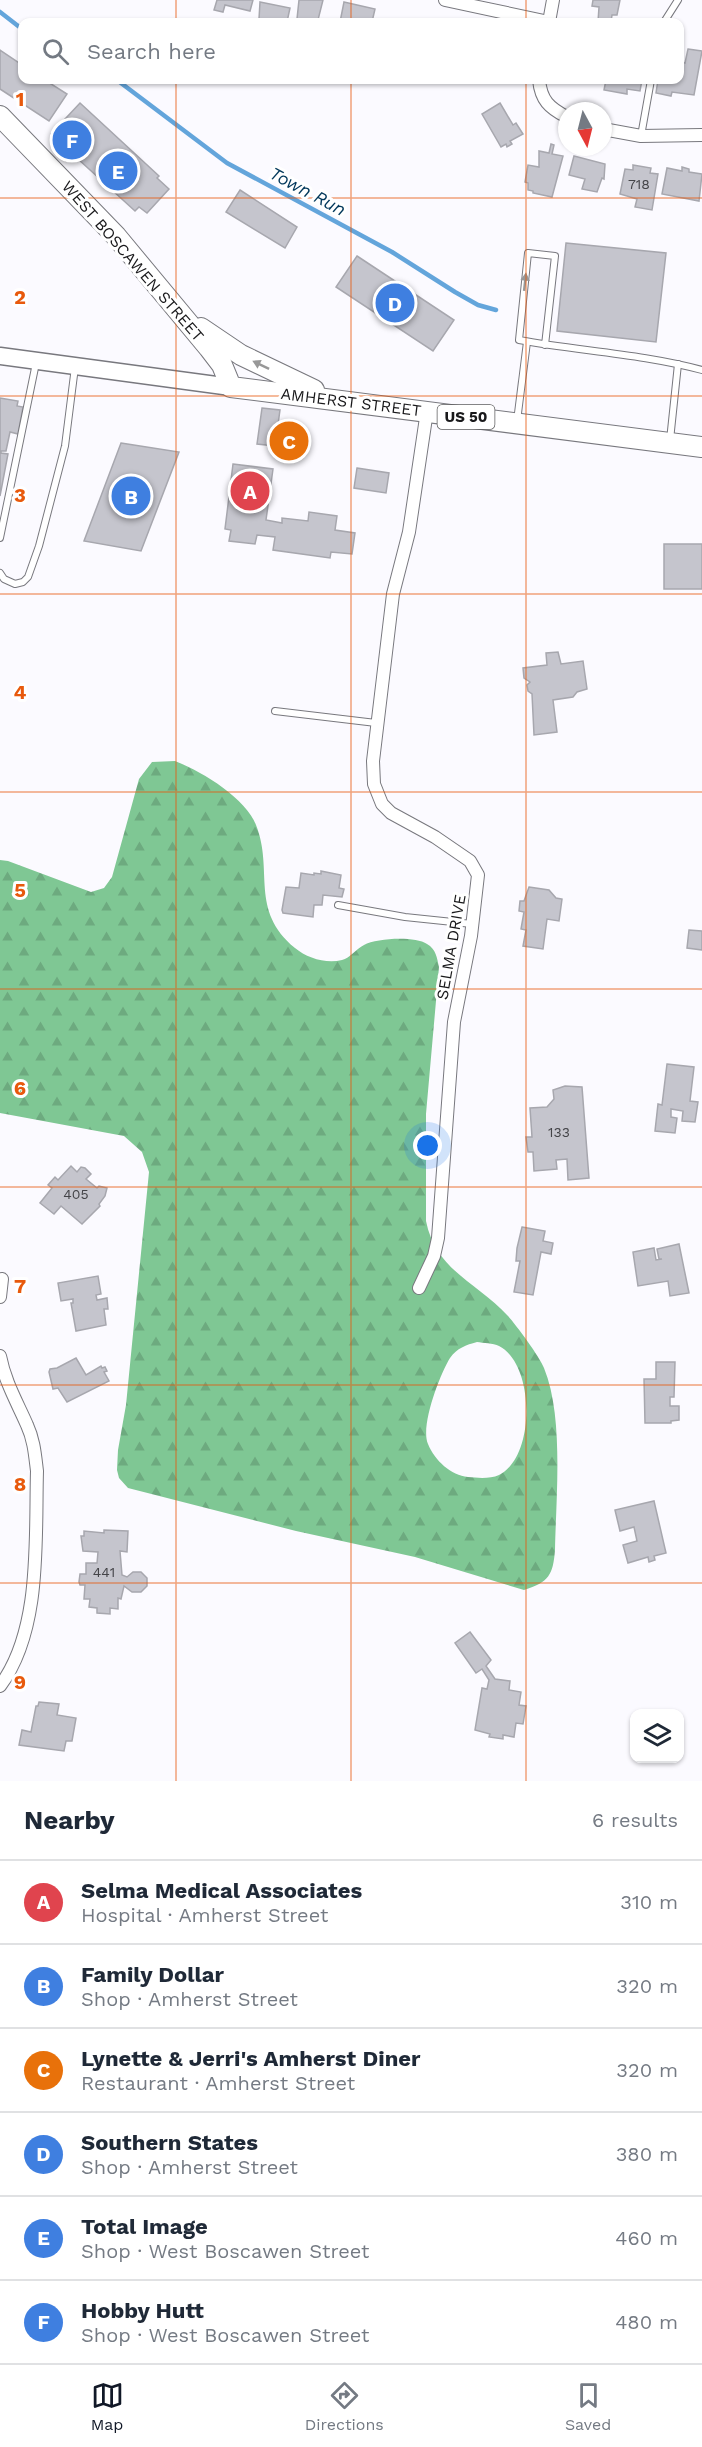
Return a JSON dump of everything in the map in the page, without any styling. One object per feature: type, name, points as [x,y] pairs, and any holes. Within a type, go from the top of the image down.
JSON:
[{"type":"main road","name":"WEST BOSCAWEN STREET","points":[[0,116],[86,203],[180,313],[222,365],[231,387]]},
{"type":"main road","name":"US 50","points":[[180,313],[241,355],[333,399]]},
{"type":"main road","name":"AMHERST STREET","points":[[231,387],[702,447]]},
{"type":"street","points":[[445,0],[530,18]]},
{"type":"street","points":[[550,18],[553,0]]},
{"type":"street","points":[[539,84],[545,102],[558,112]]},
{"type":"street","points":[[612,131],[641,136],[702,135]]},
{"type":"street","name":"AMHERST STREET","points":[[0,356],[231,387]]},
{"type":"street","name":"SELMA DRIVE","points":[[419,1288],[434,1256],[438,1238],[454,1022],[478,891],[478,875],[474,866],[435,837],[391,813],[378,795],[373,761],[393,594],[409,532],[427,411]]},
{"type":"street","points":[[0,1297],[2,1279]]},
{"type":"street","points":[[0,1356],[10,1390],[28,1427],[35,1449],[37,1471],[30,1614],[25,1639],[17,1659],[0,1686]]},
{"type":"lane","points":[[667,18],[678,0]]},
{"type":"lane","points":[[641,136],[650,84]]},
{"type":"lane","points":[[545,345],[555,256],[528,254],[519,340],[545,345],[678,364],[702,370]]},
{"type":"lane","points":[[517,423],[527,342]]},
{"type":"lane","points":[[0,538],[37,361]]},
{"type":"lane","points":[[669,443],[678,364]]},
{"type":"lane","points":[[0,573],[4,579],[15,584],[23,582],[28,577],[39,546],[69,427],[75,366]]},
{"type":"lane","points":[[275,711],[376,723]]},
{"type":"lane","points":[[338,906],[405,917],[473,924]]},
{"type":"green space","points":[[175,761],[197,771],[222,787],[251,815],[261,842],[267,904],[272,919],[281,934],[300,952],[317,959],[336,961],[345,959],[370,943],[386,939],[405,939],[421,941],[432,948],[436,954],[439,967],[426,1114],[426,1221],[431,1238],[448,1264],[508,1316],[544,1368],[550,1388],[557,1433],[557,1482],[553,1566],[548,1576],[539,1584],[524,1590],[415,1557],[296,1531],[128,1488],[119,1478],[118,1450],[126,1405],[149,1172],[142,1152],[124,1136],[0,1113],[0,860],[91,892],[104,888],[112,877],[139,779],[152,762]],"holes":[[[477,1342],[499,1346],[511,1356],[525,1390],[525,1431],[520,1450],[511,1465],[499,1475],[484,1478],[462,1476],[444,1466],[435,1456],[426,1436],[432,1400],[450,1358],[462,1347]]]},
{"type":"building","points":[[217,0],[253,0],[250,11],[225,5],[223,12],[214,10]]},
{"type":"building","points":[[299,0],[323,0],[318,18],[297,18]]},
{"type":"building","points":[[593,0],[620,0],[617,15],[612,15],[612,18],[598,18],[599,7],[592,6]]},
{"type":"building","points":[[260,2],[290,8],[288,18],[259,18]]},
{"type":"building","points":[[344,2],[375,9],[373,18],[341,18]]},
{"type":"building","points":[[688,49],[702,51],[694,95],[672,92],[671,96],[656,93],[657,84],[684,84]]},
{"type":"building","points":[[0,50],[18,62],[18,84],[51,84],[67,94],[49,121],[0,89]]},
{"type":"building","points":[[605,84],[641,84],[640,91],[627,89],[627,94],[604,90]]},
{"type":"building","points":[[80,103],[159,176],[157,178],[169,189],[147,213],[139,207],[135,211],[78,159],[66,161],[56,153],[51,134]]},
{"type":"building","points":[[500,103],[513,125],[516,123],[523,134],[510,141],[512,144],[507,147],[506,144],[501,147],[482,114]]},
{"type":"building","points":[[551,144],[554,145],[552,154],[563,156],[552,197],[533,193],[528,190],[528,183],[525,182],[528,165],[539,167],[539,151],[549,153]]},
{"type":"building","points":[[574,156],[605,164],[604,179],[602,178],[597,192],[582,189],[585,179],[569,175]]},
{"type":"building","points":[[633,165],[651,168],[650,173],[658,174],[652,210],[635,207],[637,199],[620,194],[625,169],[633,170]]},
{"type":"building","points":[[682,167],[689,169],[689,172],[702,174],[699,201],[662,194],[667,168],[682,171]]},
{"type":"building","points":[[240,190],[297,227],[285,248],[226,212]]},
{"type":"building","points":[[566,243],[666,253],[656,342],[557,331]]},
{"type":"building","points":[[357,256],[454,320],[433,351],[336,287]]},
{"type":"building","points":[[0,398],[18,401],[17,406],[23,407],[18,434],[10,432],[6,451],[1,451],[1,453],[8,454],[0,496]]},
{"type":"building","points":[[262,408],[280,410],[275,446],[257,444]]},
{"type":"building","points":[[282,422],[301,424],[297,460],[278,458]]},
{"type":"building","points":[[121,443],[179,452],[141,551],[84,541]]},
{"type":"building","points":[[233,464],[273,469],[266,520],[282,523],[282,518],[308,521],[309,512],[337,516],[335,530],[355,533],[352,554],[331,552],[330,558],[273,550],[275,537],[257,535],[255,544],[229,541],[231,530],[225,529]]},
{"type":"building","points":[[357,468],[389,473],[386,493],[354,488]]},
{"type":"building","points":[[664,544],[702,544],[702,589],[664,589]]},
{"type":"building","points":[[558,652],[561,664],[583,661],[587,689],[577,692],[573,697],[553,700],[557,732],[534,735],[532,694],[528,691],[527,685],[530,682],[524,678],[523,668],[547,665],[546,653]]},
{"type":"building","points":[[321,871],[341,875],[339,888],[344,889],[342,897],[323,895],[322,905],[314,905],[313,917],[283,913],[286,887],[299,888],[301,873],[314,875],[314,873],[321,874]]},
{"type":"building","points":[[529,887],[549,890],[556,898],[562,899],[559,921],[547,919],[543,949],[523,946],[526,930],[521,929],[524,912],[519,911],[520,901],[524,901]]},
{"type":"building","points":[[689,930],[702,931],[702,950],[687,948]]},
{"type":"building","points":[[667,1064],[694,1067],[690,1101],[698,1102],[695,1122],[682,1121],[683,1111],[671,1109],[671,1117],[677,1118],[675,1133],[655,1131],[658,1104],[662,1105]]},
{"type":"building","points":[[565,1086],[582,1087],[589,1178],[568,1180],[567,1159],[556,1160],[557,1169],[534,1171],[533,1152],[528,1152],[526,1137],[532,1137],[530,1108],[547,1107],[554,1099],[553,1090]]},
{"type":"building","points":[[71,1166],[77,1172],[81,1167],[85,1168],[91,1174],[86,1179],[97,1188],[99,1186],[107,1188],[100,1206],[82,1224],[61,1206],[54,1214],[40,1203],[52,1188],[48,1185],[55,1177],[58,1180]]},
{"type":"building","points":[[522,1227],[545,1231],[543,1241],[553,1243],[551,1254],[541,1252],[533,1295],[514,1292],[520,1261],[516,1261],[517,1248]]},
{"type":"building","points":[[679,1244],[689,1293],[670,1296],[668,1281],[638,1286],[633,1252],[654,1248],[656,1260],[662,1259],[659,1259],[657,1249]]},
{"type":"building","points":[[98,1276],[101,1294],[96,1295],[97,1300],[107,1298],[108,1309],[104,1309],[106,1325],[76,1331],[71,1303],[73,1299],[61,1301],[58,1283]]},
{"type":"building","points":[[76,1358],[86,1375],[101,1366],[105,1367],[107,1371],[104,1372],[109,1381],[67,1402],[58,1388],[53,1389],[49,1372],[50,1369],[57,1368]]},
{"type":"building","points":[[656,1362],[675,1362],[674,1397],[670,1397],[670,1406],[679,1406],[679,1420],[671,1421],[671,1423],[645,1423],[644,1379],[656,1379]]},
{"type":"building","points":[[654,1501],[666,1553],[654,1556],[655,1560],[649,1562],[648,1557],[628,1563],[623,1545],[637,1541],[634,1527],[620,1531],[615,1510]]},
{"type":"building","points":[[104,1530],[128,1531],[127,1552],[120,1551],[122,1575],[127,1577],[133,1572],[141,1572],[147,1578],[147,1586],[141,1592],[132,1592],[124,1586],[121,1599],[118,1598],[118,1609],[110,1608],[110,1614],[97,1613],[97,1608],[89,1607],[90,1599],[84,1599],[85,1585],[80,1585],[79,1582],[80,1574],[86,1574],[86,1563],[97,1563],[98,1552],[83,1551],[81,1536],[84,1536],[84,1531],[104,1533]]},
{"type":"building","points":[[470,1632],[491,1660],[486,1666],[495,1679],[510,1681],[509,1690],[521,1692],[519,1705],[526,1706],[523,1724],[516,1723],[514,1737],[503,1735],[503,1739],[489,1737],[490,1734],[475,1730],[482,1688],[487,1689],[489,1680],[482,1669],[476,1673],[455,1643]]},
{"type":"building","points":[[39,1702],[59,1704],[57,1715],[76,1718],[72,1741],[66,1741],[64,1751],[19,1745],[22,1730],[31,1732],[36,1706]]},
{"type":"waterway","name":"Town Run","points":[[0,12],[18,26]]},
{"type":"waterway","name":"Town Run","points":[[122,84],[227,163],[392,252],[478,305],[496,310]]},
{"type":"place","name":"Hobby Hutt","points":[[72,140]]},
{"type":"place","name":"Total Image","points":[[118,171]]},
{"type":"place","name":"Southern States","points":[[395,303]]},
{"type":"place","name":"Lynette & Jerri's Amherst Diner","points":[[289,441]]},
{"type":"place","name":"Selma Medical Associates","points":[[250,491]]},
{"type":"place","name":"Family Dollar","points":[[131,496]]}]
